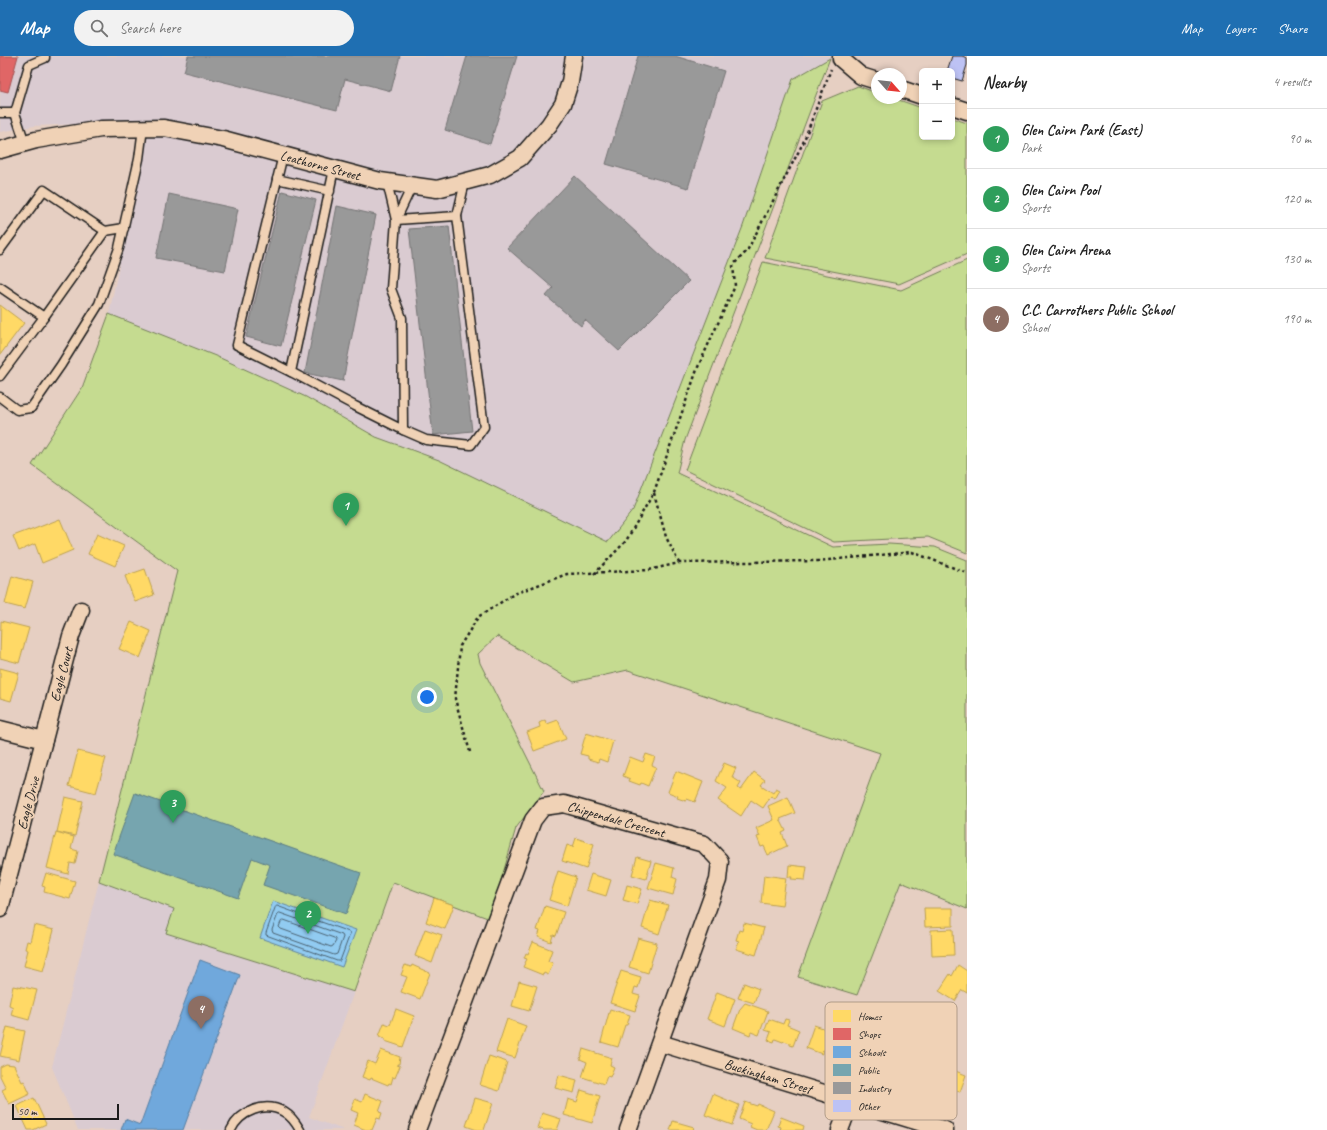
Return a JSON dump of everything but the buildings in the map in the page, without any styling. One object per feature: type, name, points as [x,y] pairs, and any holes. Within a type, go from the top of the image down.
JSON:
[{"type":"street","name":"Leathorne Street","points":[[0,150],[36,140],[100,129],[164,128],[215,137],[388,182],[437,189],[490,175],[520,158],[549,125],[563,104],[570,82],[574,56]]},
{"type":"street","points":[[842,57],[861,76],[871,79]]},
{"type":"street","points":[[907,91],[919,95]]},
{"type":"street","points":[[955,107],[967,111]]},
{"type":"street","name":"Eagle Court","points":[[44,740],[71,636],[81,610]]},
{"type":"street","points":[[0,729],[44,740]]},
{"type":"street","name":"Eagle Drive","points":[[0,909],[44,740]]},
{"type":"street","name":"Chippendale Crescent","points":[[417,1130],[532,820],[543,807],[564,804],[704,844],[720,861],[718,880],[628,1130]]},
{"type":"street","name":"Buckingham Street","points":[[660,1043],[825,1093]]},
{"type":"street","points":[[840,1130],[844,1120]]},
{"type":"street","name":"Buckingham Street","points":[[913,1120],[945,1130]]},
{"type":"lane","points":[[25,143],[15,114],[28,65],[45,58],[45,56]]},
{"type":"lane","points":[[0,113],[15,114]]},
{"type":"lane","points":[[0,397],[17,410],[31,408],[61,365],[99,304],[119,248],[124,228],[139,159],[143,128]]},
{"type":"lane","points":[[283,155],[237,344],[403,430],[426,440],[470,445],[484,428],[457,216],[465,182]]},
{"type":"lane","points":[[291,372],[334,169]]},
{"type":"lane","points":[[277,179],[330,191]]},
{"type":"lane","points":[[388,182],[396,220],[391,289],[402,318],[403,430]]},
{"type":"lane","points":[[396,220],[412,186]]},
{"type":"lane","points":[[0,250],[44,190],[105,230],[124,228]]},
{"type":"lane","points":[[396,220],[457,216]]},
{"type":"lane","points":[[0,376],[44,317],[105,230]]},
{"type":"lane","points":[[0,287],[44,317]]},
{"type":"lane","points":[[231,1130],[234,1124],[243,1115],[255,1109],[264,1107],[277,1109],[284,1112],[294,1120],[300,1130]]},
{"type":"path","points":[[594,574],[626,541],[654,492],[698,367],[735,286],[733,265],[747,251],[803,143],[831,67],[842,57]]},
{"type":"path","points":[[654,492],[666,537],[678,563]]},
{"type":"path","points":[[470,752],[455,699],[460,646],[478,617],[514,594],[567,574],[594,574],[649,570],[678,563],[818,561],[912,552],[967,573]]},
{"type":"shaded area","points":[[0,56],[831,56],[793,79],[743,226],[633,510],[608,542],[439,460],[376,437],[306,397],[218,357],[109,314],[149,121],[34,126],[0,132]]},
{"type":"shaded area","points":[[99,881],[174,909],[166,933],[277,966],[354,992],[309,1117],[344,1130],[78,1130],[52,1067]]},
{"type":"green space","points":[[830,58],[685,440],[677,473],[833,547],[889,544],[935,547],[967,560],[967,909],[901,882],[857,995],[798,977],[880,753],[628,670],[574,682],[497,636],[478,654],[480,663],[544,791],[516,828],[490,919],[393,882],[354,992],[166,933],[174,909],[99,881],[177,571],[32,465],[82,388],[109,314],[218,357],[306,397],[376,437],[439,460],[608,542],[633,510],[743,226],[793,79]]},
{"type":"green space","points":[[858,86],[871,91],[871,104],[907,103],[919,107],[919,140],[955,140],[955,119],[967,123],[967,254],[899,284],[765,258],[822,101]]},
{"type":"green space","points":[[967,260],[967,553],[928,537],[834,542],[685,470],[763,262],[901,290]]},
{"type":"water","points":[[273,901],[356,930],[342,967],[260,938]]},
{"type":"place","name":"Glen Cairn Park (East)","points":[[346,526]]},
{"type":"place","name":"Glen Cairn Arena","points":[[173,823]]},
{"type":"place","name":"Glen Cairn Pool","points":[[308,934]]},
{"type":"place","name":"C.C. Carrothers Public School","points":[[201,1029]]}]
